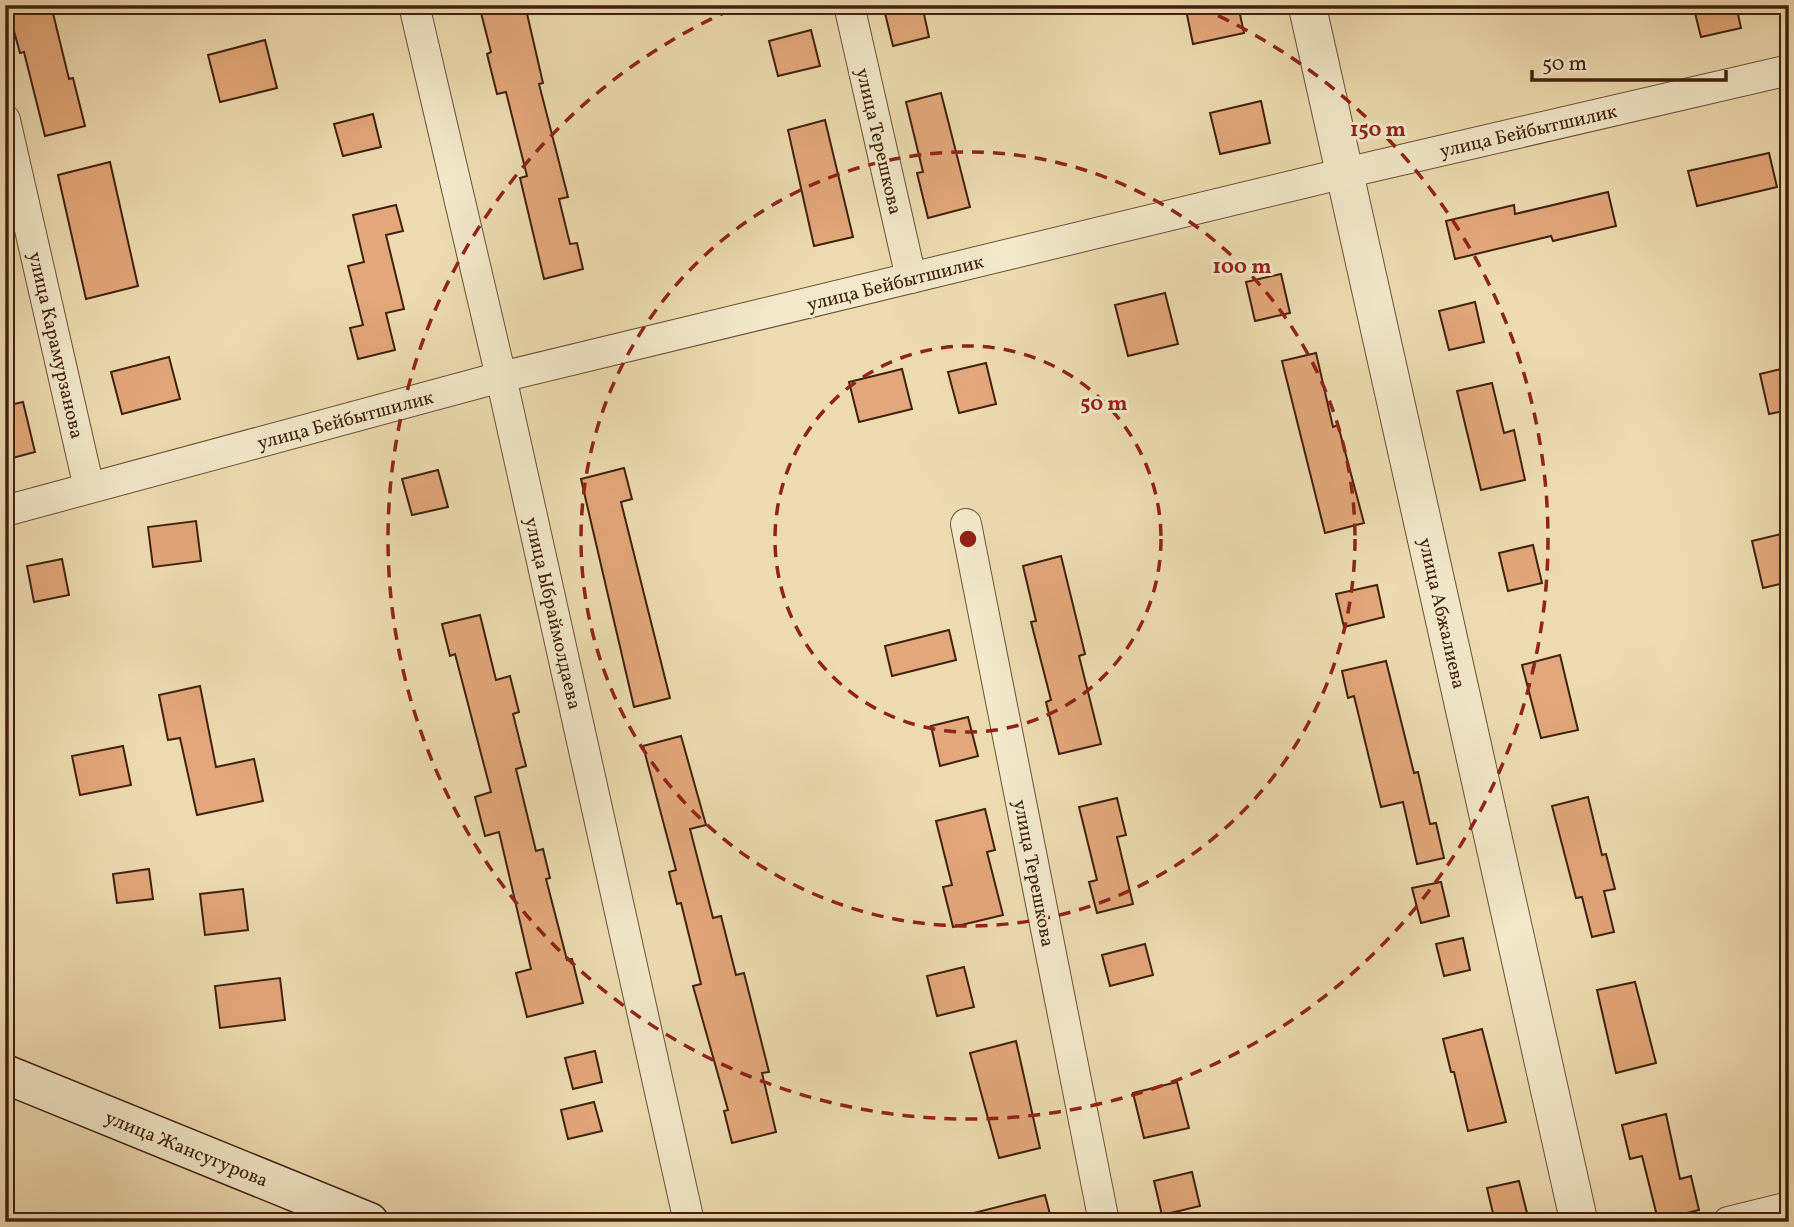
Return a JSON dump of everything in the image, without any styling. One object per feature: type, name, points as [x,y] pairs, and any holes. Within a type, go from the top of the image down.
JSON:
[{"type":"main road","name":"улица Жансугурова","points":[[5,1074],[369,1222]]},
{"type":"street","name":"улица Ыбраймолдаева","points":[[414,5],[501,377],[689,1222]]},
{"type":"street","name":"улица Терешкова","points":[[849,5],[911,278]]},
{"type":"street","name":"улица Абжалиева","points":[[1307,5],[1579,1222]]},
{"type":"street","name":"улица Бейбытшилик","points":[[5,511],[501,377],[1345,173],[1789,70]]},
{"type":"street","name":"улица Карамурзанова","points":[[5,120],[89,488]]},
{"type":"street","name":"улица Терешкова","points":[[966,524],[1104,1222]]},
{"type":"street","points":[[1728,1222],[1789,1207]]},
{"type":"building","points":[[24,5],[51,5],[69,79],[73,78],[85,126],[45,136],[24,52],[20,53],[8,9]]},
{"type":"building","points":[[479,5],[525,5],[543,83],[539,84],[568,197],[559,199],[570,244],[577,243],[583,269],[544,279],[520,178],[527,176],[506,92],[497,94],[487,54],[491,52]]},
{"type":"building","points":[[883,5],[922,5],[929,37],[893,46]]},
{"type":"building","points":[[1185,5],[1238,5],[1244,33],[1193,44]]},
{"type":"building","points":[[1693,5],[1736,5],[1741,28],[1701,37]]},
{"type":"building","points":[[811,30],[820,66],[778,76],[769,41]]},
{"type":"building","points":[[265,40],[277,88],[220,102],[208,55]]},
{"type":"building","points":[[941,93],[970,207],[928,218],[917,173],[923,172],[906,102]]},
{"type":"building","points":[[1261,101],[1270,143],[1220,154],[1210,113]]},
{"type":"building","points":[[373,114],[381,147],[343,156],[334,124]]},
{"type":"building","points":[[825,120],[853,237],[814,246],[788,130]]},
{"type":"building","points":[[1769,153],[1777,187],[1697,206],[1688,171]]},
{"type":"building","points":[[110,162],[138,286],[86,299],[58,175]]},
{"type":"building","points":[[1608,192],[1616,226],[1553,241],[1551,236],[1455,259],[1446,221],[1514,205],[1515,214]]},
{"type":"building","points":[[396,205],[403,231],[386,235],[404,309],[386,313],[395,350],[358,359],[350,328],[363,325],[348,266],[364,262],[353,215]]},
{"type":"building","points":[[1281,274],[1290,313],[1255,321],[1246,282]]},
{"type":"building","points":[[1165,293],[1178,344],[1128,356],[1115,305]]},
{"type":"building","points":[[1475,302],[1484,342],[1449,350],[1439,311]]},
{"type":"building","points":[[1316,353],[1333,427],[1338,425],[1364,523],[1325,533],[1282,361]]},
{"type":"building","points":[[169,357],[180,399],[122,414],[111,372]]},
{"type":"building","points":[[986,363],[996,404],[959,413],[948,372]]},
{"type":"building","points":[[1789,367],[1789,410],[1769,414],[1760,374]]},
{"type":"building","points":[[902,369],[912,409],[859,422],[849,382]]},
{"type":"building","points":[[1492,383],[1504,433],[1514,430],[1525,480],[1481,490],[1457,391]]},
{"type":"building","points":[[23,402],[35,452],[5,460],[5,406]]},
{"type":"building","points":[[624,468],[632,499],[621,502],[670,698],[634,707],[581,479]]},
{"type":"building","points":[[438,470],[448,507],[412,515],[402,479]]},
{"type":"building","points":[[196,521],[201,561],[153,567],[148,527]]},
{"type":"building","points":[[1789,532],[1789,582],[1763,588],[1752,541]]},
{"type":"building","points":[[1533,545],[1542,583],[1508,591],[1499,553]]},
{"type":"building","points":[[1061,556],[1085,654],[1079,656],[1101,744],[1059,754],[1046,702],[1051,700],[1031,622],[1036,621],[1023,566]]},
{"type":"building","points":[[62,559],[69,595],[34,602],[27,566]]},
{"type":"building","points":[[1377,585],[1384,617],[1344,627],[1336,594]]},
{"type":"building","points":[[480,615],[496,680],[510,676],[519,712],[513,714],[526,766],[516,769],[536,851],[543,849],[550,878],[546,879],[567,960],[572,959],[583,1003],[527,1017],[516,973],[531,969],[499,832],[485,836],[475,797],[491,792],[455,654],[450,656],[442,624]]},
{"type":"building","points":[[949,630],[956,660],[892,676],[885,646]]},
{"type":"building","points":[[1560,655],[1578,730],[1541,738],[1522,665]]},
{"type":"building","points":[[1386,661],[1414,773],[1418,772],[1430,824],[1436,823],[1444,858],[1417,864],[1403,802],[1381,807],[1354,696],[1348,698],[1342,671]]},
{"type":"building","points":[[200,686],[216,767],[254,759],[263,801],[197,815],[180,738],[168,740],[159,695]]},
{"type":"building","points":[[968,717],[978,756],[940,766],[931,726]]},
{"type":"building","points":[[681,736],[706,825],[690,829],[713,918],[721,916],[736,975],[744,973],[769,1072],[762,1073],[776,1132],[732,1143],[724,1111],[728,1110],[693,986],[701,984],[681,903],[677,904],[669,872],[676,870],[643,746]]},
{"type":"building","points":[[123,746],[131,785],[80,795],[72,756]]},
{"type":"building","points":[[1588,797],[1602,855],[1606,854],[1615,889],[1604,891],[1614,932],[1592,937],[1582,897],[1576,898],[1552,806]]},
{"type":"building","points":[[1117,798],[1126,835],[1117,837],[1133,904],[1097,913],[1089,882],[1097,880],[1079,807]]},
{"type":"building","points":[[985,809],[995,850],[987,852],[1003,915],[953,927],[943,887],[952,885],[936,821]]},
{"type":"building","points":[[149,869],[153,899],[117,903],[113,874]]},
{"type":"building","points":[[1441,882],[1449,916],[1421,923],[1412,888]]},
{"type":"building","points":[[243,889],[248,930],[205,935],[200,894]]},
{"type":"building","points":[[1463,938],[1470,970],[1444,976],[1436,944]]},
{"type":"building","points":[[1145,944],[1153,975],[1110,986],[1102,955]]},
{"type":"building","points":[[964,967],[974,1007],[937,1016],[927,976]]},
{"type":"building","points":[[280,978],[285,1020],[220,1028],[215,986]]},
{"type":"building","points":[[1635,982],[1656,1063],[1616,1073],[1597,990]]},
{"type":"building","points":[[1482,1029],[1506,1122],[1468,1131],[1443,1039]]},
{"type":"building","points":[[1016,1041],[1040,1148],[999,1158],[970,1053]]},
{"type":"building","points":[[595,1051],[602,1082],[573,1089],[565,1058]]},
{"type":"building","points":[[1177,1082],[1189,1128],[1144,1138],[1133,1093]]},
{"type":"building","points":[[594,1102],[602,1131],[568,1139],[561,1110]]},
{"type":"building","points":[[1666,1114],[1680,1179],[1691,1176],[1699,1210],[1658,1220],[1642,1156],[1630,1159],[1622,1125]]},
{"type":"building","points":[[1192,1172],[1200,1206],[1162,1215],[1154,1181]]},
{"type":"building","points":[[1519,1181],[1528,1217],[1495,1222],[1487,1188]]},
{"type":"building","points":[[1045,1195],[1052,1222],[971,1222],[970,1214]]}]
